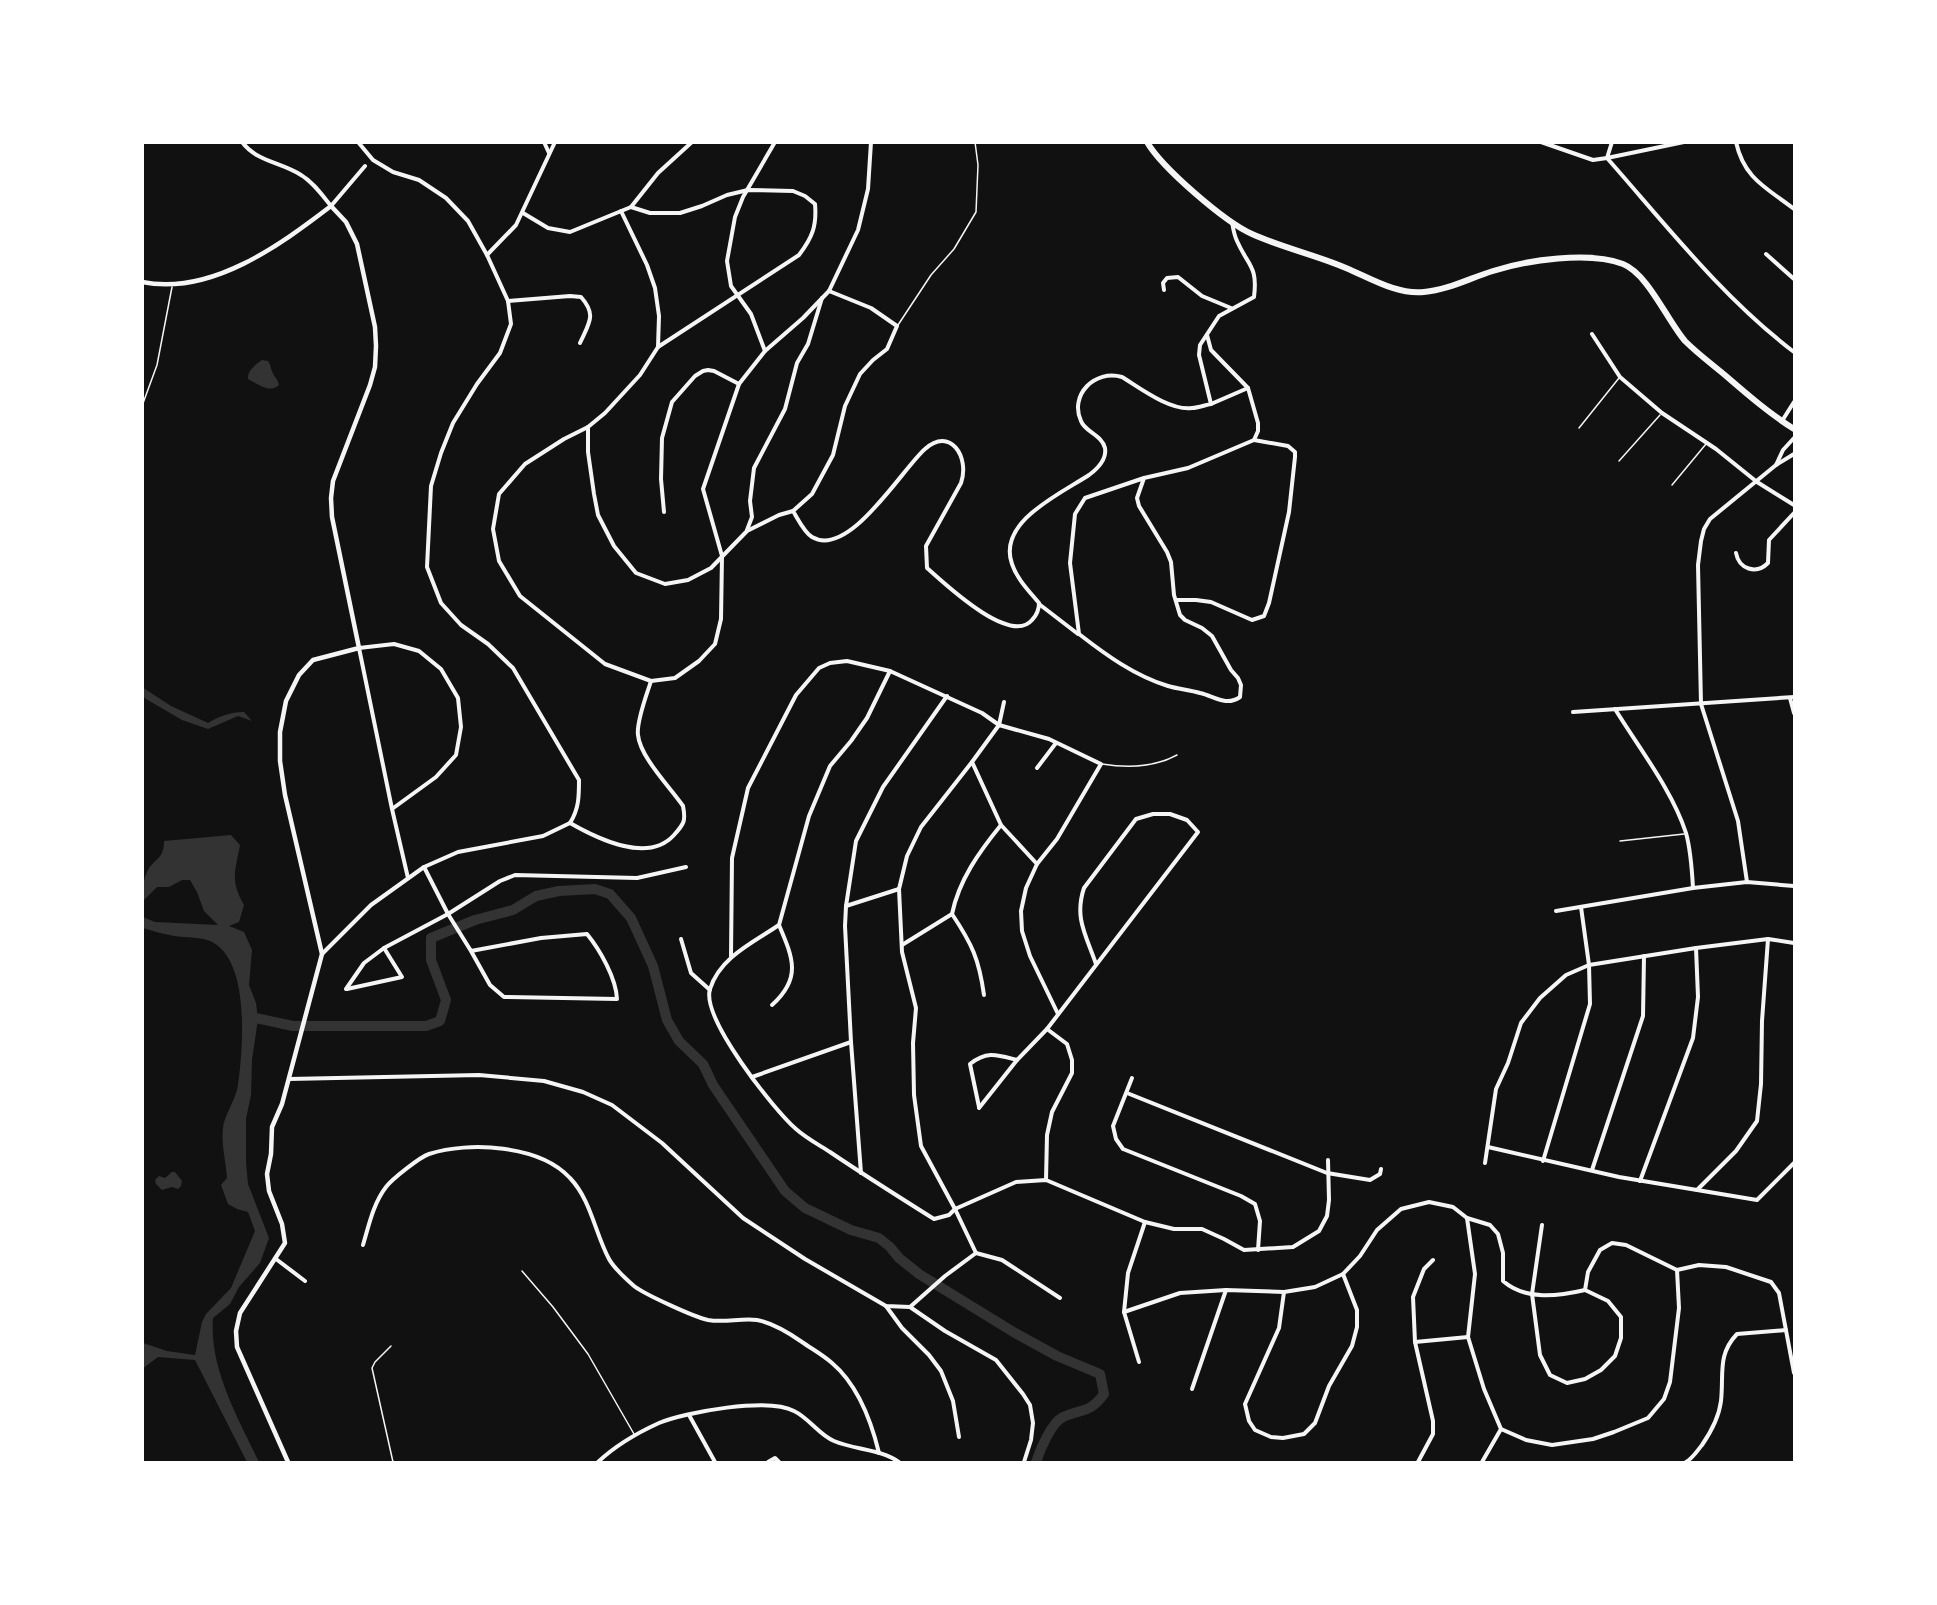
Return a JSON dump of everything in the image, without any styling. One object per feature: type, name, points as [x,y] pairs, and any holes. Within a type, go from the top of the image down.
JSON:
[{"type":"main road","points":[[1147,142],[1168,168],[1196,193],[1251,234],[1325,260],[1382,284],[1413,292],[1442,289],[1495,270],[1552,260],[1590,259],[1622,264],[1643,280],[1687,343],[1739,388],[1794,429]]},
{"type":"street","points":[[242,142],[248,151],[301,175],[346,222],[357,244],[375,327],[375,367],[333,481],[332,518],[408,879]]},
{"type":"street","points":[[322,954],[371,905],[424,867],[458,852],[543,836],[570,823],[577,812],[579,797],[579,780],[513,668],[488,644],[461,625],[441,603],[427,567],[431,486],[441,453],[453,423],[477,384],[500,353],[511,324],[508,301],[468,221],[446,198],[419,180],[393,172],[373,160],[358,142]]},
{"type":"street","points":[[544,142],[549,153]]},
{"type":"street","points":[[487,255],[516,225],[555,142]]},
{"type":"street","points":[[523,213],[548,228],[570,232],[631,207],[658,173],[692,142]]},
{"type":"street","points":[[765,351],[751,314],[731,286],[727,261],[735,217],[775,142]]},
{"type":"street","points":[[631,207],[650,213],[680,213],[727,195],[748,190],[793,191],[805,195],[815,204],[815,228],[809,243],[799,255],[658,347],[623,396],[588,427],[564,439],[525,464],[499,494],[493,529],[499,561],[520,596],[605,664],[651,681],[675,678],[699,662],[715,644],[721,619],[722,556],[703,489],[739,384],[765,351],[803,318],[829,291],[858,230],[868,189],[871,142]]},
{"type":"street","points":[[1541,142],[1593,160],[1684,142]]},
{"type":"street","points":[[1607,158],[1612,142]]},
{"type":"street","points":[[1736,142],[1740,160],[1748,173],[1794,209]]},
{"type":"street","points":[[1607,158],[1738,303],[1794,352]]},
{"type":"street","points":[[142,282],[172,286],[208,278],[237,267],[297,231],[331,206],[364,166]]},
{"type":"street","points":[[621,211],[647,265],[655,288],[659,316],[658,347]]},
{"type":"street","points":[[1211,404],[1199,355],[1200,345],[1219,316],[1254,297],[1256,284],[1253,268],[1237,241],[1231,221]]},
{"type":"street","points":[[1766,254],[1794,279]]},
{"type":"street","points":[[1164,290],[1163,283],[1167,278],[1178,277],[1202,296],[1232,308]]},
{"type":"street","points":[[588,427],[590,475],[598,515],[614,546],[636,573],[664,584],[688,579],[711,568],[747,531],[779,515],[793,511],[812,494],[833,455],[845,406],[860,374],[887,349],[897,326],[871,308],[829,291]]},
{"type":"street","points":[[508,301],[581,297],[590,307],[591,317],[580,343]]},
{"type":"street","points":[[747,531],[752,518],[750,501],[754,468],[785,409],[797,363],[808,344],[823,297]]},
{"type":"street","points":[[1206,334],[1211,350],[1248,388],[1258,423],[1258,431],[1254,440]]},
{"type":"street","points":[[1592,334],[1620,377],[1662,413],[1707,443],[1757,482],[1794,505]]},
{"type":"street","points":[[664,512],[661,479],[662,438],[672,402],[695,376],[703,371],[714,371],[739,384]]},
{"type":"street","points":[[1144,478],[1137,498],[1139,506],[1171,562],[1180,615],[1212,636],[1238,678],[1241,692],[1240,697],[1234,701],[1226,702],[1203,693],[1168,686],[1141,675],[1104,654],[1039,603],[1021,580],[1012,563],[1011,539],[1028,515],[1098,468],[1105,455],[1103,444],[1081,422],[1079,413],[1081,398],[1089,383],[1102,375],[1113,374],[1169,404],[1184,408],[1211,404],[1248,388]]},
{"type":"street","points":[[1782,421],[1794,402]]},
{"type":"street","points":[[1776,465],[1783,450],[1794,438]]},
{"type":"street","points":[[1079,634],[1070,563],[1076,514],[1085,498],[1144,478],[1188,468],[1254,440],[1288,447],[1294,452],[1295,457],[1290,512],[1264,616],[1252,620],[1211,602],[1176,600]]},
{"type":"street","points":[[793,511],[808,534],[814,538],[822,540],[833,538],[850,531],[864,520],[925,449],[932,444],[948,442],[960,453],[964,462],[964,473],[961,483],[926,546],[927,568],[968,604],[1000,622],[1022,626],[1030,623],[1037,614],[1039,603]]},
{"type":"street","points":[[1747,882],[1737,821],[1701,704],[1698,565],[1704,529],[1710,519],[1776,465],[1794,454]]},
{"type":"street","points":[[1736,553],[1737,561],[1741,566],[1762,569],[1768,563],[1769,540],[1794,513]]},
{"type":"street","points":[[288,1462],[237,1347],[236,1331],[240,1313],[285,1243],[282,1224],[269,1191],[267,1174],[271,1154],[272,1127],[282,1104],[322,954],[285,795],[280,761],[280,732],[286,701],[299,675],[313,660],[359,648],[394,644],[419,651],[441,669],[458,698],[461,727],[456,755],[436,777],[392,808]]},
{"type":"street","points":[[731,957],[732,858],[748,788],[796,695],[819,668],[830,663],[847,661],[890,671],[982,712],[999,725],[1049,739],[1101,764],[1057,839],[1037,864],[1023,899],[1021,911],[1023,932],[1030,956],[1058,1014]]},
{"type":"street","points":[[772,1005],[791,982],[791,953],[779,925],[809,816],[830,766],[867,718],[890,671]]},
{"type":"street","points":[[570,823],[616,845],[654,848],[671,838],[684,825],[683,806],[646,758],[638,735],[643,706],[651,681]]},
{"type":"street","points":[[861,1174],[845,926],[856,841],[883,787],[947,696]]},
{"type":"street","points":[[1573,712],[1792,697],[1794,713]]},
{"type":"street","points":[[1004,702],[999,725],[921,827],[907,856],[900,889],[902,945],[916,1008],[913,1043],[914,1095],[921,1146],[976,1253],[1002,1260],[1060,1298]]},
{"type":"street","points":[[1615,709],[1670,798],[1686,834],[1691,858],[1693,888]]},
{"type":"street","points":[[1037,768],[1056,743]]},
{"type":"street","points":[[972,762],[1001,825],[1037,864]]},
{"type":"street","points":[[1017,1059],[995,1054],[980,1056],[970,1064],[979,1108],[1017,1059],[1047,1029],[1198,832],[1187,820],[1170,814],[1153,814],[1136,819],[1084,888],[1080,901],[1079,918],[1096,964]]},
{"type":"street","points":[[902,945],[952,914],[956,896],[979,853],[1001,825]]},
{"type":"street","points":[[424,867],[448,914],[490,985],[504,998],[617,999],[606,965],[597,946],[587,934],[541,938],[471,951]]},
{"type":"street","points":[[384,948],[402,977],[346,989],[364,963],[384,948],[448,914],[500,881],[516,875],[637,878],[686,867]]},
{"type":"street","points":[[1556,911],[1693,888],[1747,882],[1794,886]]},
{"type":"street","points":[[846,906],[900,889]]},
{"type":"street","points":[[1544,1161],[1590,1004],[1589,965],[1581,907]]},
{"type":"street","points":[[952,914],[970,941],[981,973],[984,995]]},
{"type":"street","points":[[779,925],[731,957],[720,970],[710,990],[710,1000],[717,1022],[728,1043],[752,1077],[796,1129],[861,1174],[934,1219],[949,1215],[955,1209],[1016,1182],[1046,1180],[1145,1222],[1174,1229],[1202,1229],[1244,1250],[1293,1246],[1318,1231],[1327,1216],[1328,1160]]},
{"type":"street","points":[[681,939],[691,973],[710,990]]},
{"type":"street","points":[[1697,1190],[1736,1151],[1757,1121],[1768,939]]},
{"type":"street","points":[[1485,1163],[1496,1089],[1508,1064],[1521,1023],[1540,998],[1566,975],[1589,965],[1696,948],[1768,939],[1794,943]]},
{"type":"street","points":[[1640,1181],[1694,1038],[1698,997],[1696,948]]},
{"type":"street","points":[[1592,1170],[1643,1016],[1644,956]]},
{"type":"street","points":[[1046,1180],[1047,1136],[1052,1112],[1072,1072],[1072,1060],[1067,1044],[1047,1029]]},
{"type":"street","points":[[752,1077],[851,1042]]},
{"type":"street","points":[[289,1079],[478,1075],[544,1081],[583,1092],[612,1105],[662,1143],[743,1218],[805,1259],[886,1306],[941,1371],[953,1401],[959,1437]]},
{"type":"street","points":[[1131,1078],[1113,1126],[1116,1139],[1124,1149],[1241,1196],[1255,1204],[1260,1221],[1258,1250]]},
{"type":"street","points":[[1127,1093],[1327,1173],[1370,1180],[1380,1174],[1382,1169]]},
{"type":"street","points":[[363,1245],[372,1212],[387,1185],[426,1154],[458,1147],[488,1148],[518,1151],[556,1165],[571,1179],[589,1208],[610,1261],[635,1287],[695,1316],[709,1320],[760,1321],[794,1337],[831,1362],[847,1378],[864,1407],[879,1453]]},
{"type":"street","points":[[1488,1147],[1640,1181],[1757,1200],[1794,1163]]},
{"type":"street","points":[[1124,1312],[1180,1293],[1226,1290],[1284,1292],[1315,1287],[1342,1274],[1360,1256],[1377,1230],[1401,1209],[1429,1202],[1453,1207],[1467,1218],[1490,1225],[1498,1234],[1503,1253],[1503,1281],[1510,1286],[1532,1294],[1558,1296],[1585,1290],[1608,1301],[1621,1317],[1621,1338],[1615,1356],[1601,1370],[1585,1379],[1567,1383],[1550,1375],[1540,1355],[1532,1294],[1542,1225]]},
{"type":"street","points":[[1467,1218],[1475,1274],[1468,1337],[1484,1389],[1501,1429],[1526,1440],[1552,1445],[1593,1439],[1648,1418],[1664,1399],[1670,1382],[1679,1308],[1677,1270]]},
{"type":"street","points":[[1139,1362],[1124,1312],[1128,1273],[1145,1222]]},
{"type":"street","points":[[1585,1290],[1588,1272],[1600,1250],[1612,1243],[1626,1245],[1677,1270],[1699,1265],[1726,1267],[1771,1282],[1779,1293],[1794,1373]]},
{"type":"street","points":[[910,1307],[945,1276],[976,1253]]},
{"type":"street","points":[[276,1259],[305,1281]]},
{"type":"street","points":[[1418,1462],[1433,1434],[1433,1421],[1415,1342],[1413,1297],[1424,1269],[1433,1260]]},
{"type":"street","points":[[1284,1292],[1279,1328],[1245,1404],[1249,1421],[1255,1430],[1270,1437],[1283,1438],[1304,1434],[1315,1423],[1329,1386],[1352,1346],[1357,1327],[1357,1310],[1342,1274]]},
{"type":"street","points":[[1192,1389],[1226,1290]]},
{"type":"street","points":[[886,1306],[910,1307],[945,1331],[996,1359],[1029,1405],[1033,1423],[1031,1440],[1024,1462]]},
{"type":"street","points":[[1686,1462],[1706,1439],[1716,1421],[1720,1403],[1724,1352],[1728,1343],[1737,1334],[1786,1330]]},
{"type":"street","points":[[1415,1342],[1468,1337]]},
{"type":"street","points":[[598,1462],[635,1435],[661,1422],[735,1407],[771,1405],[794,1410],[832,1441],[879,1453],[899,1462]]},
{"type":"street","points":[[689,1415],[715,1462]]},
{"type":"street","points":[[1482,1462],[1501,1429]]},
{"type":"street","points":[[768,1462],[775,1458],[779,1462]]},
{"type":"lane","points":[[897,326],[931,275],[954,249],[976,212],[978,165],[975,142]]},
{"type":"lane","points":[[142,406],[158,365],[172,286]]},
{"type":"lane","points":[[1579,428],[1620,377]]},
{"type":"lane","points":[[1619,461],[1662,413]]},
{"type":"lane","points":[[1672,485],[1707,443]]},
{"type":"lane","points":[[1101,764],[1130,767],[1167,760],[1178,755]]},
{"type":"lane","points":[[1620,841],[1686,834]]},
{"type":"lane","points":[[522,1271],[553,1307],[588,1354],[635,1435]]},
{"type":"lane","points":[[391,1346],[372,1368],[393,1462]]},
{"type":"shaded area","points":[[262,360],[268,361],[278,381],[279,385],[275,388],[264,387],[248,379],[250,371]]},
{"type":"shaded area","points":[[142,687],[171,706],[208,723],[225,715],[239,712],[244,712],[252,721],[238,716],[208,729],[182,720],[146,699],[143,696]]},
{"type":"shaded area","points":[[231,835],[240,845],[235,882],[244,905],[239,922],[229,926],[244,932],[252,950],[249,985],[256,1003],[258,1019],[252,1060],[251,1095],[246,1119],[248,1184],[269,1238],[260,1263],[239,1287],[230,1304],[213,1318],[213,1337],[220,1374],[259,1462],[247,1462],[195,1360],[158,1357],[142,1369],[143,1343],[167,1351],[195,1355],[202,1322],[206,1314],[231,1288],[255,1231],[248,1212],[228,1204],[221,1185],[227,1178],[223,1128],[237,1091],[240,1069],[241,1008],[234,969],[226,954],[214,943],[143,928],[143,917],[155,922],[218,925],[204,911],[190,880],[182,880],[169,887],[157,887],[144,900],[143,885],[148,870],[159,858],[164,841]]},
{"type":"shaded area","points":[[175,1172],[182,1181],[181,1186],[178,1189],[172,1187],[162,1190],[155,1180],[159,1176],[165,1178]]},
{"type":"waterway","points":[[250,1011],[251,1017],[293,1026],[426,1026],[440,1021],[446,1000],[431,960],[431,938],[475,920],[513,910],[536,896],[559,891],[595,889],[610,894],[631,918],[653,966],[667,1020],[679,1041],[703,1064],[713,1085],[785,1191],[805,1208],[851,1230],[879,1238],[919,1274],[1015,1333],[1057,1356],[1100,1374],[1104,1394],[1090,1408],[1059,1420],[1046,1437],[1036,1462]]}]
